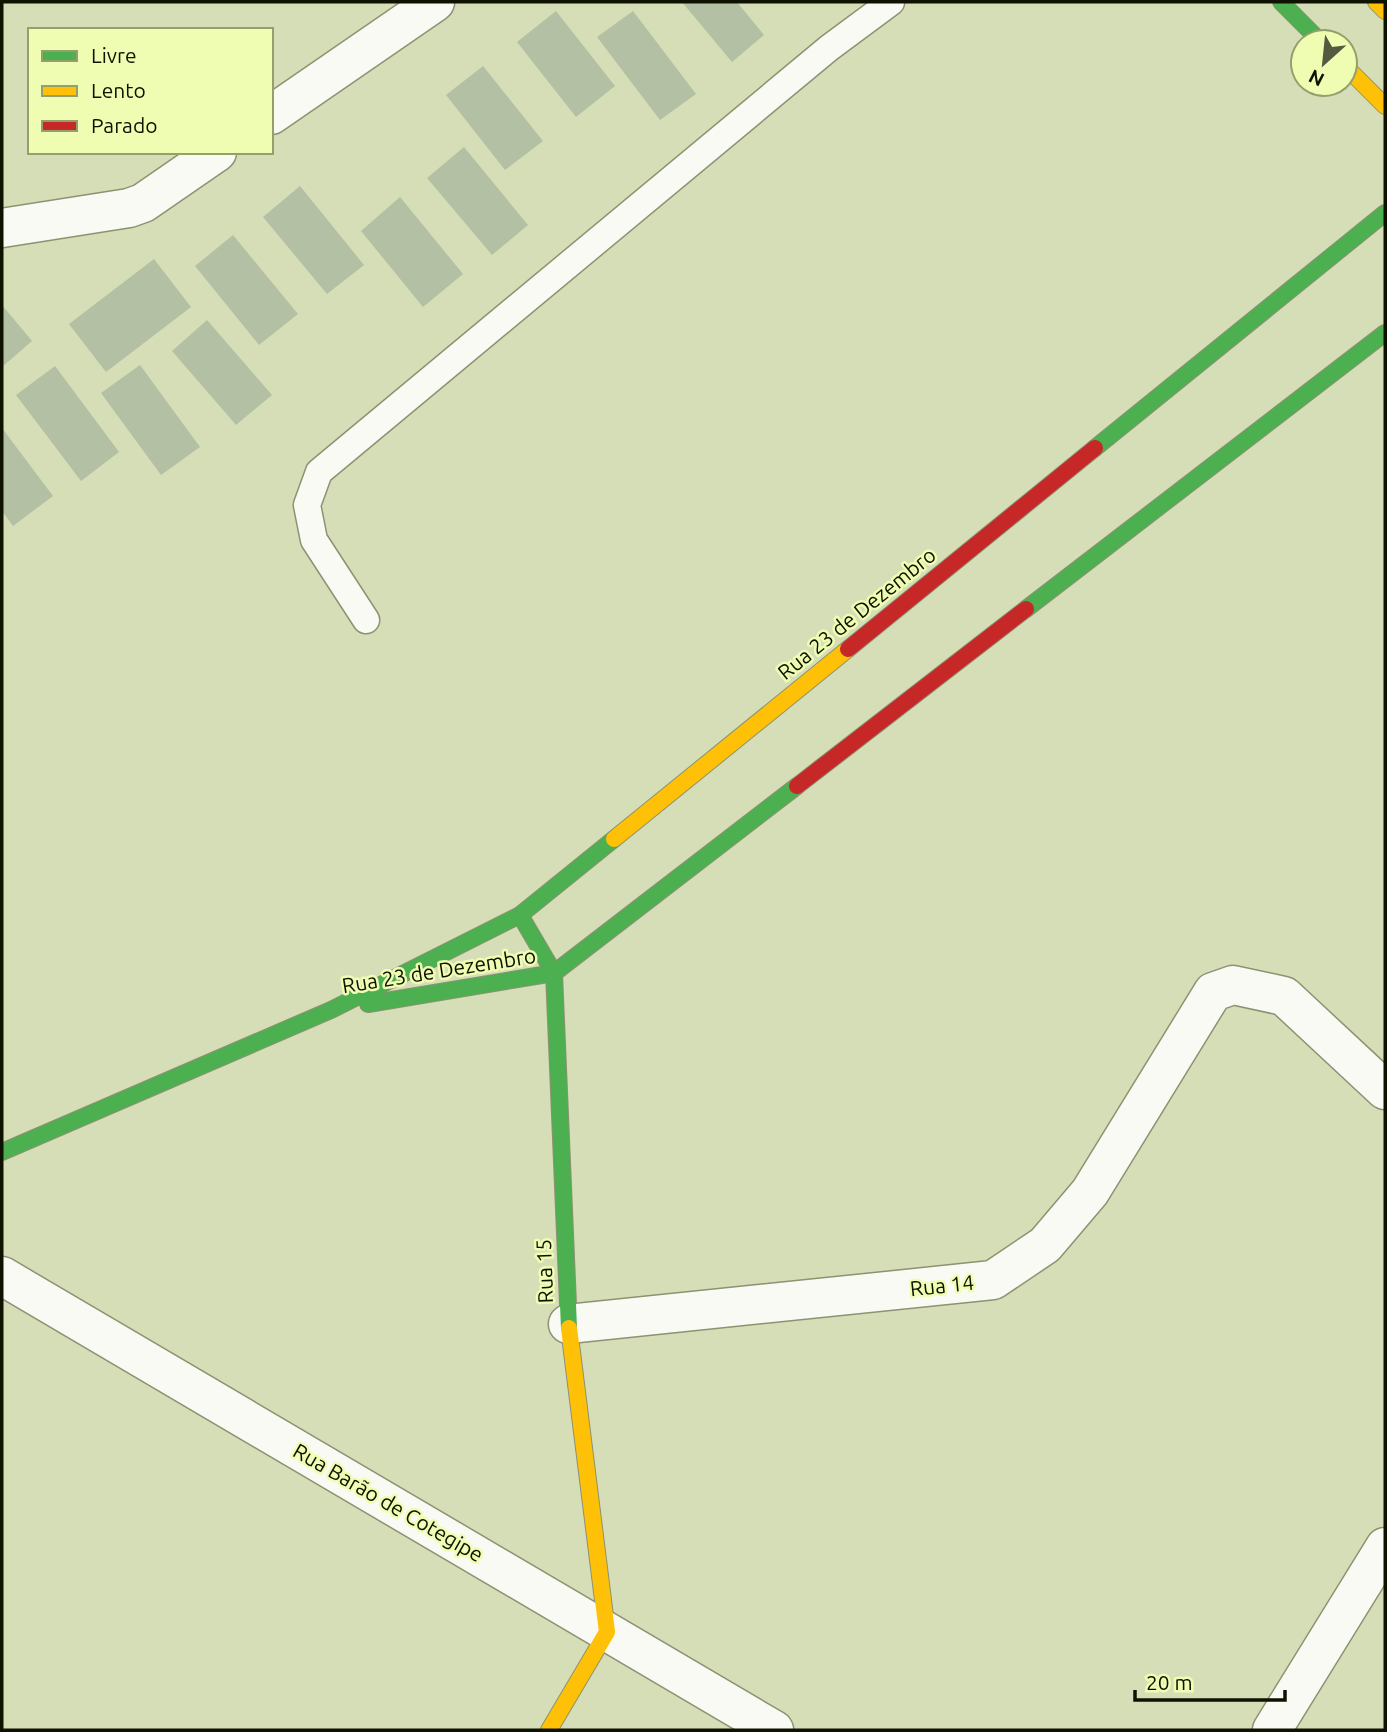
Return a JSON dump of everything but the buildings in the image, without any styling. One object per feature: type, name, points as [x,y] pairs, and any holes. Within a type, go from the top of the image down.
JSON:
[{"type":"street","points":[[273,114],[435,2]]},
{"type":"street","points":[[1281,2],[1307,28]]},
{"type":"street","points":[[1376,2],[1385,11]]},
{"type":"street","points":[[1359,80],[1385,106]]},
{"type":"street","points":[[2,228],[136,206],[214,154]]},
{"type":"street","name":"Rua 23 de Dezembro","points":[[2,1152],[331,1010],[520,915],[1385,213]]},
{"type":"street","name":"Rua 23 de Dezembro","points":[[331,1010],[554,974],[1385,332]]},
{"type":"street","name":"Rua 15","points":[[520,915],[554,974],[568,1324],[607,1632]]},
{"type":"street","name":"Rua 14","points":[[568,1324],[993,1280],[1045,1245],[1090,1192],[1213,992],[1233,985],[1284,996],[1385,1090]]},
{"type":"street","name":"Rua Barão de Cotegipe","points":[[2,1276],[774,1730]]},
{"type":"street","points":[[1272,1730],[1385,1546]]},
{"type":"street","points":[[549,1730],[607,1632]]},
{"type":"lane","points":[[366,620],[314,540],[307,505],[320,472],[807,66],[891,2]]},
{"type":"traffic: fast","points":[[1281,2],[1307,28]]},
{"type":"traffic: fast","points":[[1095,448],[1385,213]]},
{"type":"traffic: fast","points":[[1026,609],[1385,333]]},
{"type":"traffic: fast","points":[[368,1004],[554,973],[797,786]]},
{"type":"traffic: fast","points":[[2,1152],[331,1010],[520,915],[614,839]]},
{"type":"traffic: fast","points":[[520,915],[554,973],[569,1328]]},
{"type":"traffic: slow","points":[[1376,2],[1385,11]]},
{"type":"traffic: slow","points":[[1359,80],[1385,106]]},
{"type":"traffic: slow","points":[[614,839],[848,649]]},
{"type":"traffic: slow","points":[[549,1730],[607,1632],[569,1328]]},
{"type":"traffic: jam","points":[[848,649],[1095,448]]},
{"type":"traffic: jam","points":[[797,786],[1026,609]]}]
